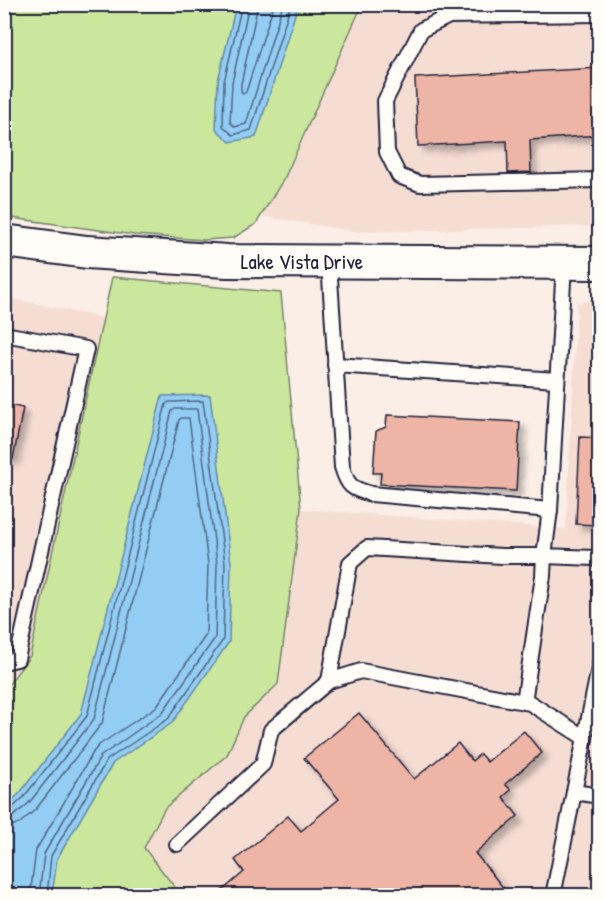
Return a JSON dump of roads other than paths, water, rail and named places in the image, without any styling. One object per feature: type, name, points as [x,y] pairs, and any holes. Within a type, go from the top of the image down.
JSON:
[{"type":"street","name":"Lake Vista Drive","points":[[4,241],[87,252],[227,261],[600,263]]},
{"type":"lane","points":[[600,14],[449,16],[421,30],[386,101],[387,152],[399,176],[420,184],[600,180]]},
{"type":"lane","points":[[329,262],[342,467],[346,482],[357,490],[371,494],[550,510]]},
{"type":"lane","points":[[524,702],[543,576],[550,510],[564,264]]},
{"type":"lane","points":[[4,334],[86,349],[17,658],[4,662]]},
{"type":"lane","points":[[335,365],[557,380]]},
{"type":"lane","points":[[328,681],[350,563],[367,548],[495,556],[595,558],[600,561]]},
{"type":"lane","points":[[553,896],[600,663]]},
{"type":"lane","points":[[177,844],[263,764],[271,730],[328,681],[362,671],[530,703],[585,738]]},
{"type":"lane","points":[[574,792],[600,796]]},
{"type":"water","points":[[236,5],[298,5],[256,137],[230,142],[216,129],[218,81]]},
{"type":"water","points":[[210,395],[231,563],[229,642],[172,723],[113,763],[57,859],[52,895],[5,895],[5,807],[19,794],[81,714],[162,396]]}]
